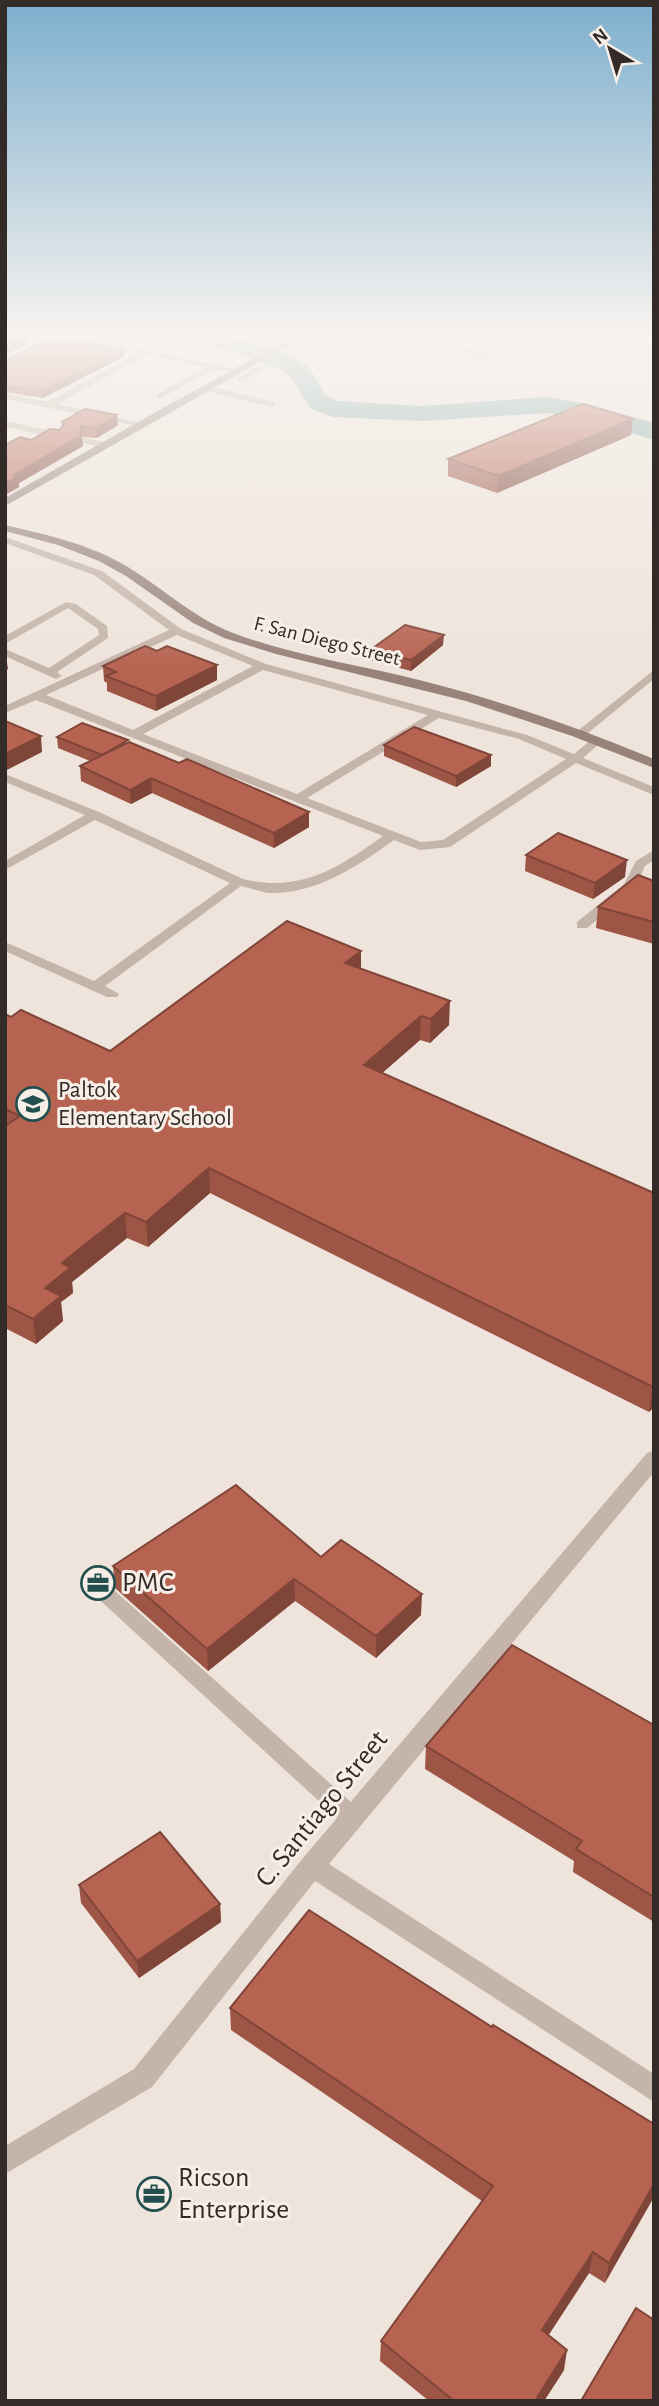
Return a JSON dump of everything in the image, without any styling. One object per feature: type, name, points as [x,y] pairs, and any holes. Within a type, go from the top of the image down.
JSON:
[{"type":"street","points":[[5,503],[104,445]]},
{"type":"street","name":"F. San Diego Street","points":[[5,528],[71,547],[116,565],[200,624],[230,636],[260,646],[443,690],[579,735],[654,764]]},
{"type":"street","name":"C. Santiago Street","points":[[5,2161],[143,2078],[312,1866],[502,1636],[652,1462]]},
{"type":"street","points":[[312,1866],[654,2090]]},
{"type":"lane","points":[[5,540],[98,573],[177,631],[262,666],[523,737],[654,791]]},
{"type":"lane","points":[[5,641],[66,605],[72,606],[103,628],[104,636],[49,673]]},
{"type":"lane","points":[[5,710],[177,631]]},
{"type":"lane","points":[[5,652],[68,681]]},
{"type":"lane","points":[[134,734],[262,666]]},
{"type":"lane","points":[[579,735],[654,673]]},
{"type":"lane","points":[[37,695],[420,846],[446,844],[576,758],[596,741]]},
{"type":"lane","points":[[298,798],[438,713]]},
{"type":"lane","points":[[5,778],[95,815],[239,882],[268,889],[310,884],[363,856],[393,835]]},
{"type":"lane","points":[[5,866],[95,815]]},
{"type":"lane","points":[[582,925],[636,888],[640,864],[654,854]]},
{"type":"lane","points":[[95,986],[239,882]]},
{"type":"lane","points":[[5,946],[112,994]]},
{"type":"lane","points":[[99,1588],[353,1818]]},
{"type":"building","points":[[66,444],[14,475],[18,476],[5,484],[5,445]]},
{"type":"building","points":[[484,444],[573,444],[498,476],[448,459]]},
{"type":"building","points":[[405,625],[444,635],[411,660],[370,650]]},
{"type":"building","points":[[145,646],[157,651],[167,646],[217,665],[156,696],[106,676],[116,672],[103,666]]},
{"type":"building","points":[[5,721],[41,736],[5,754]]},
{"type":"building","points":[[82,723],[128,740],[102,755],[57,737]]},
{"type":"building","points":[[414,727],[491,755],[456,776],[384,745]]},
{"type":"building","points":[[129,742],[179,763],[187,759],[309,812],[274,833],[151,778],[130,790],[80,766]]},
{"type":"building","points":[[558,833],[627,860],[595,883],[526,855]]},
{"type":"building","points":[[638,875],[654,881],[654,922],[598,907]]},
{"type":"building","points":[[287,921],[361,951],[345,963],[450,1001],[431,1019],[421,1016],[364,1065],[654,1193],[653,1387],[209,1168],[146,1222],[125,1213],[62,1263],[70,1268],[45,1288],[61,1296],[33,1319],[5,1305],[5,1126],[20,1116],[5,1109],[5,1014],[11,1017],[21,1010],[110,1051]]},
{"type":"building","points":[[236,1485],[321,1557],[341,1540],[422,1594],[376,1636],[294,1579],[207,1649],[113,1566]]},
{"type":"building","points":[[512,1645],[654,1725],[654,1897],[576,1849],[582,1841],[426,1746]]},
{"type":"building","points":[[160,1832],[220,1904],[137,1961],[79,1885]]},
{"type":"building","points":[[309,1910],[492,2027],[493,2025],[654,2124],[654,2184],[609,2263],[593,2252],[542,2330],[567,2350],[535,2401],[454,2401],[381,2341],[493,2186],[230,2008]]},
{"type":"building","points":[[636,2308],[654,2320],[654,2401],[581,2401]]},
{"type":"place","name":"Paltok Elementary School","points":[[33,1104]]},
{"type":"place","name":"PMC","points":[[98,1583]]},
{"type":"place","name":"Ricson Enterprise","points":[[154,2194]]}]
